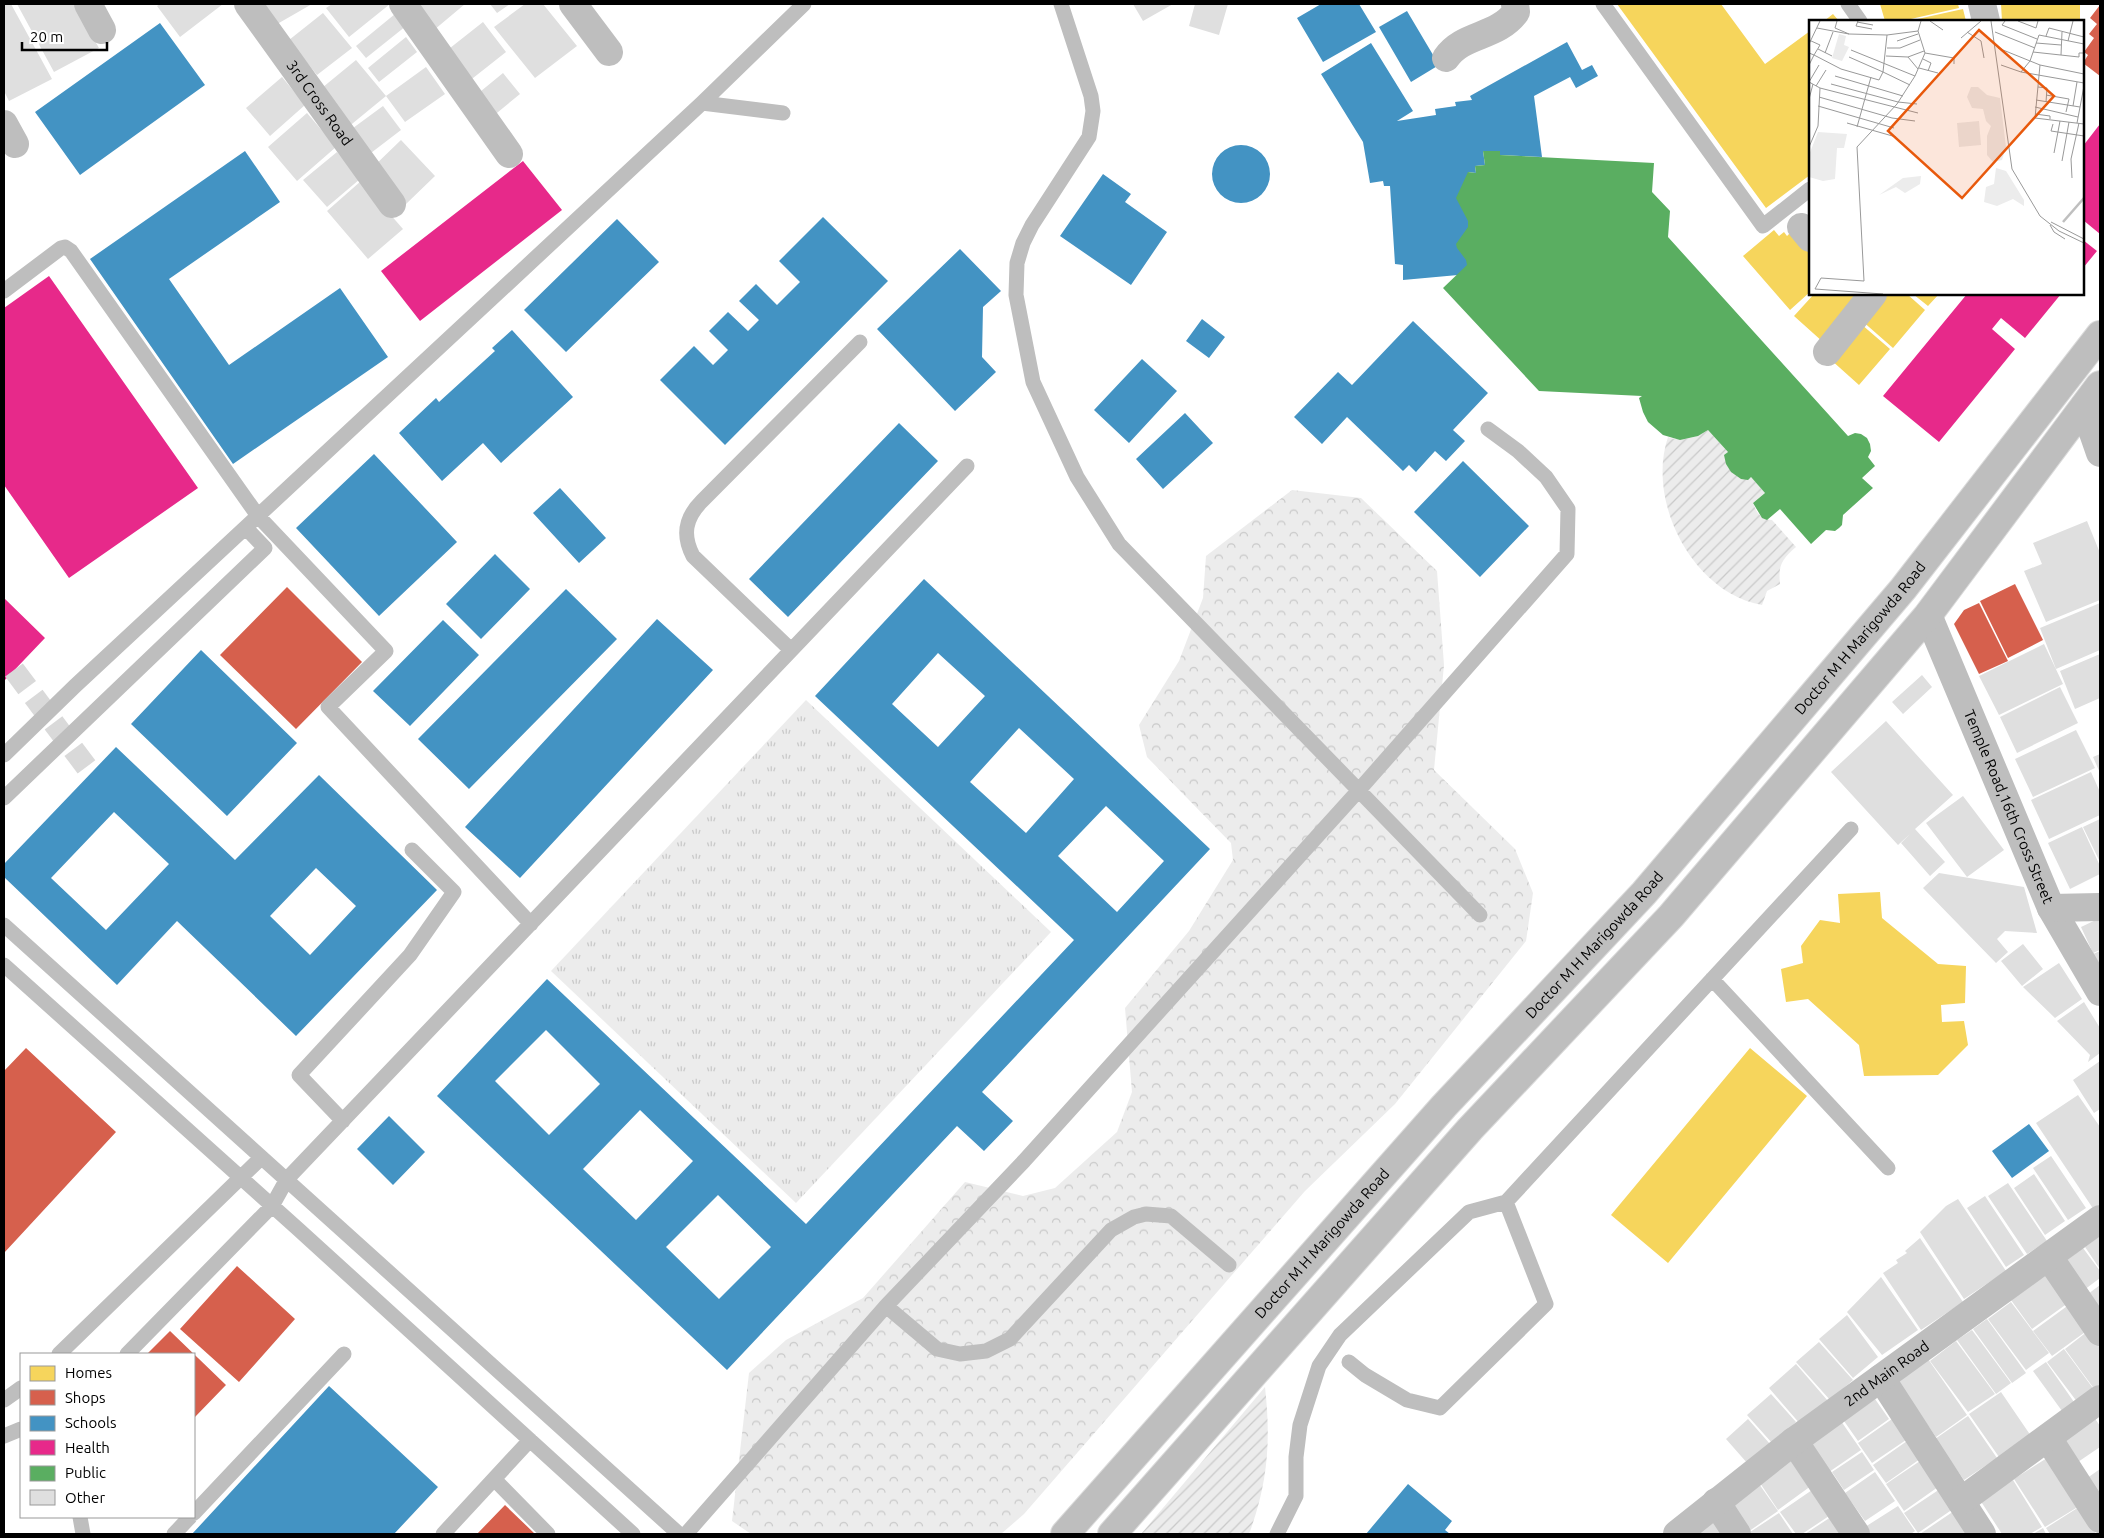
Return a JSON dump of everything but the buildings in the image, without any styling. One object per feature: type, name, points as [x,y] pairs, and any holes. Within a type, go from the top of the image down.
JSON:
[{"type":"main road","points":[[88,4],[102,30]]},
{"type":"main road","name":"3rd Cross Road","points":[[248,4],[392,204]]},
{"type":"main road","points":[[403,4],[509,154]]},
{"type":"main road","points":[[574,4],[609,52]]},
{"type":"main road","points":[[1446,58],[1459,44],[1480,37],[1509,22],[1516,12],[1515,4]]},
{"type":"main road","points":[[1982,4],[1986,20]]},
{"type":"main road","points":[[1827,352],[1870,295]]},
{"type":"main road","name":"Doctor M H Marigowda Road","points":[[1065,1534],[1444,1106],[1664,870],[1898,596],[2100,335]]},
{"type":"main road","points":[[1112,1534],[1470,1130],[1671,916],[1928,615],[2100,385]]},
{"type":"main road","points":[[2084,407],[2100,453]]},
{"type":"main road","name":"Temple Road,16th Cross Street","points":[[1928,615],[2051,908],[2100,992]]},
{"type":"main road","points":[[2051,908],[2100,907]]},
{"type":"main road","name":"2nd Main Road","points":[[1677,1534],[1794,1441],[2100,1219]]},
{"type":"main road","points":[[2049,1257],[2100,1332]]},
{"type":"main road","points":[[1881,1378],[1982,1534]]},
{"type":"main road","points":[[1961,1501],[2100,1399]]},
{"type":"main road","points":[[2048,1438],[2100,1519]]},
{"type":"main road","points":[[1794,1441],[1856,1534]]},
{"type":"main road","points":[[1716,1502],[1738,1534]]},
{"type":"lane","points":[[4,755],[75,686],[702,103],[804,4]]},
{"type":"lane","points":[[1061,4],[1091,96],[1093,111],[1089,137],[1032,225],[1023,243],[1017,262],[1016,295],[1033,382],[1077,477],[1119,544],[1480,915]]},
{"type":"lane","points":[[1603,4],[1763,226],[1809,190]]},
{"type":"lane","points":[[1848,4],[1859,20]]},
{"type":"lane","points":[[702,103],[783,113]]},
{"type":"lane","points":[[4,291],[61,248],[65,247],[72,251],[258,516],[386,652],[328,708],[531,924]]},
{"type":"lane","points":[[792,650],[693,556],[688,546],[687,521],[693,510],[860,342]]},
{"type":"lane","points":[[686,1534],[886,1306],[1024,1161],[1359,790],[1567,554],[1568,509],[1546,477],[1518,451],[1488,429]]},
{"type":"lane","points":[[128,1353],[272,1206],[287,1179],[968,466]]},
{"type":"lane","points":[[4,798],[265,548],[246,528]]},
{"type":"lane","points":[[1277,1534],[1296,1496],[1296,1457],[1302,1416],[1319,1366],[1340,1335],[1469,1212],[1506,1202],[1851,829]]},
{"type":"lane","points":[[343,1121],[299,1075],[410,955],[454,892],[412,850]]},
{"type":"lane","points":[[4,925],[679,1534]]},
{"type":"lane","points":[[4,965],[633,1534]]},
{"type":"lane","points":[[1712,979],[1888,1168]]},
{"type":"lane","points":[[60,1353],[261,1158]]},
{"type":"lane","points":[[1349,1362],[1407,1400],[1440,1408],[1546,1304],[1506,1202]]},
{"type":"lane","points":[[886,1306],[937,1349],[960,1354],[986,1351],[1010,1339],[1111,1230],[1128,1219],[1146,1214],[1171,1216],[1228,1265]]},
{"type":"lane","points":[[195,1512],[344,1354]]},
{"type":"lane","points":[[4,1400],[20,1389]]},
{"type":"lane","points":[[4,1436],[20,1429]]},
{"type":"lane","points":[[443,1534],[530,1440]]},
{"type":"lane","points":[[495,1480],[548,1534]]},
{"type":"lane","points":[[80,1518],[82,1534]]},
{"type":"lane","points":[[174,1534],[189,1518]]},
{"type":"green space","points":[[1708,430],[1728,452],[1725,455],[1731,471],[1741,479],[1751,477],[1765,493],[1753,503],[1757,512],[1765,519],[1772,520],[1796,547],[1787,555],[1780,567],[1780,584],[1767,591],[1762,605],[1737,597],[1715,583],[1696,564],[1681,541],[1670,516],[1664,489],[1663,462],[1668,437],[1688,438]]},
{"type":"green space","points":[[1292,490],[1361,498],[1437,571],[1444,665],[1434,770],[1515,849],[1533,893],[1526,941],[1395,1104],[1305,1191],[1024,1514],[1001,1534],[751,1534],[732,1521],[749,1373],[786,1340],[863,1298],[965,1182],[1023,1196],[1055,1188],[1117,1132],[1132,1092],[1125,1008],[1189,931],[1233,860],[1231,843],[1147,757],[1139,725],[1179,661],[1203,598],[1206,556]]},
{"type":"green space","points":[[806,700],[1051,932],[796,1203],[551,971]]},
{"type":"green space","points":[[1265,1387],[1268,1444],[1264,1479],[1249,1534],[1141,1534]]},
{"type":"tunnel","points":[[14,670],[91,773]]}]
